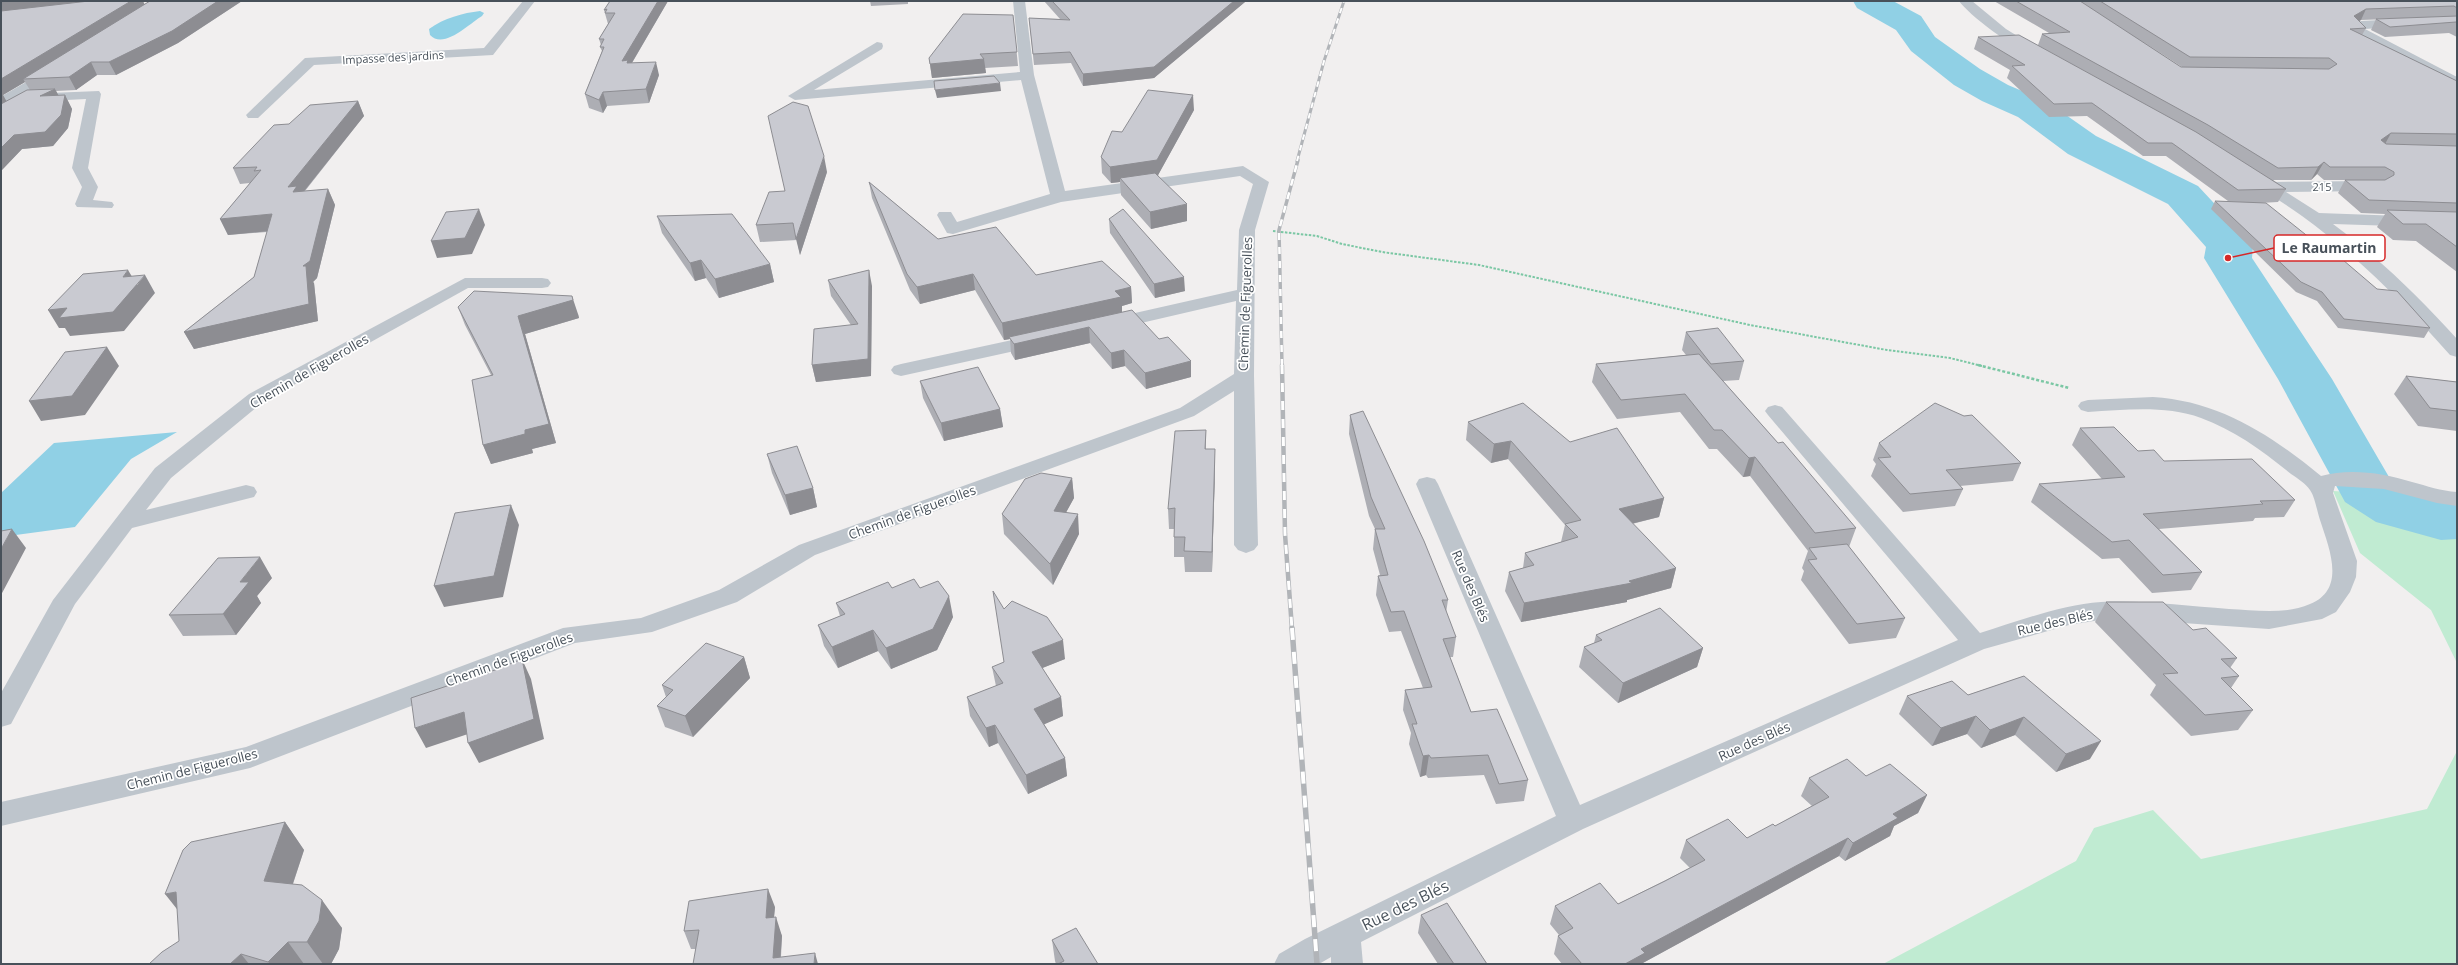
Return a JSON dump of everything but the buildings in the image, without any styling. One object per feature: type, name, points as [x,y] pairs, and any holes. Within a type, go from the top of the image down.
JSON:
[{"type":"street","name":"Impasse des jardins","points":[[253,115],[310,61],[488,52],[529,1]]},
{"type":"street","points":[[945,215],[953,229],[1058,197],[1027,75],[1019,1]]},
{"type":"street","points":[[1965,1],[2002,32],[2050,59]]},
{"type":"street","points":[[2416,23],[2361,24],[2356,27],[2357,30],[2376,41],[2457,82]]},
{"type":"street","points":[[877,46],[795,96],[1027,75]]},
{"type":"street","points":[[61,66],[7,99],[29,99],[94,94],[80,168],[90,187],[83,204],[106,205]]},
{"type":"street","points":[[7,112],[29,99]]},
{"type":"street","name":"Chemin de Figuerolles","points":[[1,814],[250,757],[572,634],[643,626],[728,596],[807,550],[1187,412],[1244,376],[1244,294],[1247,230],[1261,182],[1243,171],[1058,197]]},
{"type":"street","points":[[2247,174],[2316,218],[2409,298],[2457,351]]},
{"type":"street","name":"215","points":[[2266,186],[2378,186]]},
{"type":"street","points":[[2316,218],[2457,223]]},
{"type":"street","name":"Chemin de Figuerolles","points":[[1,717],[65,600],[164,474],[256,398],[465,283],[542,283]]},
{"type":"street","points":[[1096,327],[1244,294]]},
{"type":"street","points":[[901,370],[1057,336]]},
{"type":"street","points":[[1244,376],[1246,545]]},
{"type":"street","points":[[2082,398],[2161,404],[2207,413],[2222,418],[2260,439],[2330,483],[2375,481],[2403,486],[2443,498],[2457,499]]},
{"type":"street","points":[[1775,411],[1975,643]]},
{"type":"street","name":"Rue des Blés","points":[[1290,964],[1346,949],[1572,821],[1975,643],[2069,616],[2100,611],[2140,611],[2269,620],[2313,613],[2328,606],[2338,592],[2344,577],[2345,560],[2330,483]]},
{"type":"street","name":"Rue des Blés","points":[[1427,484],[1572,821]]},
{"type":"street","points":[[125,523],[246,492]]},
{"type":"path","points":[[1247,230],[1317,236],[1342,244],[1382,252],[1479,265],[1750,325],[1887,350],[1950,358],[2082,398]]},
{"type":"green space","points":[[2333,491],[2400,495],[2457,504],[2457,663],[2431,610],[2360,553]]},
{"type":"green space","points":[[2457,751],[2457,964],[1883,964],[2076,861],[2094,828],[2153,810],[2201,859],[2427,809]]},
{"type":"water","points":[[480,11],[484,13],[482,16],[457,34],[442,39],[436,39],[430,35],[429,29],[447,19]]},
{"type":"water","points":[[177,432],[131,459],[75,527],[1,537],[1,493],[54,443]]},
{"type":"waterway","points":[[1869,1],[1909,23],[1923,44],[1967,77],[1995,93],[2032,109],[2082,145],[2183,195],[2230,245],[2228,258],[2305,379],[2366,489],[2398,508],[2441,520],[2457,519]]},
{"type":"railway","points":[[1297,161],[1324,61],[1344,1]]},
{"type":"railway","points":[[1282,366],[1279,230],[1298,160]]},
{"type":"railway","points":[[1282,365],[1285,534],[1292,629]]},
{"type":"railway","points":[[1292,628],[1317,964]]},
{"type":"place","name":"Le Raumartin","points":[[2228,258]]}]
